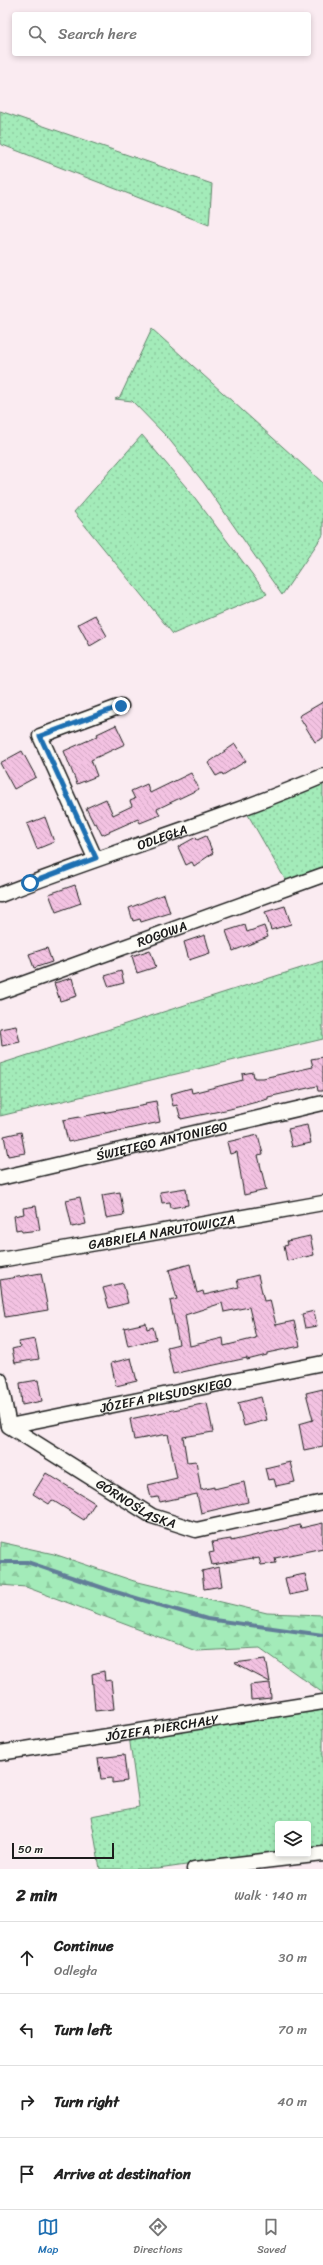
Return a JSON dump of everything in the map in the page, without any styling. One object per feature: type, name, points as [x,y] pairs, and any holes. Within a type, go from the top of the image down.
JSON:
[{"type":"street","points":[[96,858],[40,736],[121,706]]},
{"type":"street","name":"ODLEGŁA","points":[[0,895],[96,858],[277,796],[323,776]]},
{"type":"street","name":"ROGOWA","points":[[0,992],[323,875]]},
{"type":"street","name":"ŚWIĘTEGO ANTONIEGO","points":[[0,1178],[323,1103]]},
{"type":"street","name":"GABRIELA NARUTOWICZA","points":[[0,1260],[323,1203]]},
{"type":"street","name":"JÓZEFA PIŁSUDSKIEGO","points":[[9,1426],[323,1363]]},
{"type":"street","points":[[0,1380],[9,1426]]},
{"type":"street","name":"GÓRNOŚLĄSKA","points":[[9,1426],[152,1516],[196,1530],[323,1502]]},
{"type":"street","name":"JÓZEFA PIERCHAŁY","points":[[0,1753],[323,1702]]},
{"type":"street","points":[[194,1869],[323,1854]]},
{"type":"green space","points":[[0,111],[212,184],[209,225],[0,144]]},
{"type":"green space","points":[[152,329],[323,483],[323,535],[282,595],[204,483],[168,438],[132,401],[115,399],[120,397]]},
{"type":"green space","points":[[142,435],[192,494],[267,594],[173,634],[74,512]]},
{"type":"green space","points":[[323,782],[323,869],[286,881],[247,813]]},
{"type":"green space","points":[[323,961],[323,1039],[0,1116],[0,1064]]},
{"type":"green space","points":[[0,1542],[54,1554],[134,1581],[267,1613],[323,1615],[323,1693],[260,1648],[196,1651],[26,1587],[0,1585]]},
{"type":"green space","points":[[323,1710],[323,1846],[311,1848],[311,1821],[275,1821],[275,1852],[158,1869],[100,1869],[91,1816],[139,1807],[129,1736]]},
{"type":"building","points":[[95,615],[107,636],[90,646],[78,624]]},
{"type":"building","points":[[323,702],[323,738],[315,742],[299,716]]},
{"type":"building","points":[[116,725],[125,744],[91,760],[97,776],[77,784],[64,751],[98,736],[97,734]]},
{"type":"building","points":[[235,744],[246,761],[223,775],[222,773],[216,776],[208,763]]},
{"type":"building","points":[[22,751],[36,777],[14,789],[0,763]]},
{"type":"building","points":[[191,773],[199,789],[157,809],[160,815],[140,823],[138,819],[102,835],[96,823],[94,824],[86,808],[106,799],[113,815],[132,806],[130,801],[135,799],[131,791],[147,784],[150,793]]},
{"type":"building","points":[[45,817],[54,842],[37,849],[27,824]]},
{"type":"building","points":[[206,836],[213,853],[194,866],[192,862],[186,865],[178,847],[196,837],[197,840]]},
{"type":"building","points":[[75,885],[81,903],[56,912],[49,894]]},
{"type":"building","points":[[164,894],[170,913],[141,922],[140,919],[133,921],[129,908]]},
{"type":"building","points":[[285,906],[291,924],[271,930],[265,912]]},
{"type":"building","points":[[245,925],[247,932],[264,926],[268,937],[233,951],[226,931]]},
{"type":"building","points":[[205,935],[210,953],[189,960],[184,942]]},
{"type":"building","points":[[47,948],[52,962],[34,968],[29,954]]},
{"type":"building","points":[[150,950],[156,967],[137,973],[132,956]]},
{"type":"building","points":[[121,971],[124,983],[109,987],[105,976]]},
{"type":"building","points":[[72,978],[77,996],[60,1001],[54,983]]},
{"type":"building","points":[[16,1026],[20,1042],[2,1046],[0,1029]]},
{"type":"building","points":[[323,1057],[323,1091],[318,1091],[317,1086],[268,1097],[268,1099],[230,1109],[181,1119],[177,1105],[173,1106],[170,1094],[191,1088],[192,1093],[243,1080],[242,1074],[253,1072],[254,1078],[263,1078],[313,1067],[311,1059]]},
{"type":"building","points":[[156,1101],[160,1122],[68,1142],[63,1120],[146,1105],[145,1103]]},
{"type":"building","points":[[307,1125],[311,1143],[292,1147],[288,1129]]},
{"type":"building","points":[[21,1132],[25,1153],[8,1156],[4,1136]]},
{"type":"building","points":[[258,1135],[263,1154],[258,1155],[266,1190],[244,1195],[237,1152],[230,1154],[227,1142]]},
{"type":"building","points":[[186,1188],[188,1205],[171,1208],[170,1202],[162,1203],[160,1192]]},
{"type":"building","points":[[120,1192],[124,1215],[106,1218],[102,1195]]},
{"type":"building","points":[[80,1197],[86,1224],[72,1227],[66,1200]]},
{"type":"building","points":[[36,1206],[40,1230],[22,1232],[21,1229],[16,1230],[14,1216],[24,1214],[23,1208]]},
{"type":"building","points":[[310,1236],[314,1255],[287,1261],[284,1246],[288,1245],[287,1241]]},
{"type":"building","points":[[190,1264],[197,1293],[203,1291],[204,1295],[239,1287],[237,1280],[258,1275],[264,1301],[270,1300],[276,1325],[294,1321],[300,1346],[267,1353],[267,1355],[247,1360],[247,1358],[173,1374],[167,1347],[179,1344],[170,1301],[177,1299],[169,1270]],"holes":[[[222,1303],[224,1312],[249,1307],[256,1338],[224,1346],[223,1338],[190,1346],[185,1315]]]},
{"type":"building","points":[[41,1273],[48,1310],[5,1317],[0,1280]]},
{"type":"building","points":[[123,1283],[128,1303],[109,1308],[103,1288]]},
{"type":"building","points":[[314,1311],[317,1326],[305,1328],[302,1314]]},
{"type":"building","points":[[146,1323],[147,1329],[153,1327],[156,1339],[128,1346],[124,1328]]},
{"type":"building","points":[[35,1339],[39,1359],[15,1363],[12,1349],[20,1347],[19,1342]]},
{"type":"building","points":[[131,1358],[137,1381],[116,1386],[111,1363]]},
{"type":"building","points":[[38,1380],[42,1401],[22,1405],[20,1383]]},
{"type":"building","points":[[323,1389],[323,1446],[304,1450],[299,1424],[313,1420],[306,1393]]},
{"type":"building","points":[[261,1397],[267,1420],[244,1426],[238,1403]]},
{"type":"building","points":[[207,1403],[213,1432],[183,1437],[187,1462],[196,1461],[201,1490],[214,1487],[214,1489],[244,1482],[248,1502],[201,1513],[197,1494],[160,1502],[158,1497],[151,1498],[148,1485],[177,1478],[168,1434],[134,1440],[130,1419]]},
{"type":"building","points":[[290,1462],[295,1482],[276,1486],[274,1479],[268,1480],[265,1468]]},
{"type":"building","points":[[46,1473],[95,1503],[84,1520],[52,1500],[49,1504],[33,1494]]},
{"type":"building","points":[[323,1523],[323,1548],[275,1558],[276,1563],[261,1565],[259,1558],[253,1558],[212,1565],[209,1553],[214,1552],[212,1542],[231,1539],[231,1541],[300,1525],[301,1528]]},
{"type":"building","points":[[219,1567],[222,1586],[204,1589],[202,1571]]},
{"type":"building","points":[[305,1574],[309,1591],[289,1595],[285,1578]]},
{"type":"building","points":[[266,1659],[270,1682],[234,1663]]},
{"type":"building","points":[[104,1671],[105,1681],[111,1680],[114,1709],[95,1711],[92,1674]]},
{"type":"building","points":[[270,1683],[271,1698],[251,1700],[250,1685]]},
{"type":"building","points":[[124,1755],[127,1781],[112,1783],[112,1778],[101,1779],[98,1758]]},
{"type":"waterway","points":[[0,1562],[27,1562],[109,1590],[207,1619],[323,1635]]},
{"type":"route","points":[[30,883],[96,858],[40,736],[121,706]]}]
